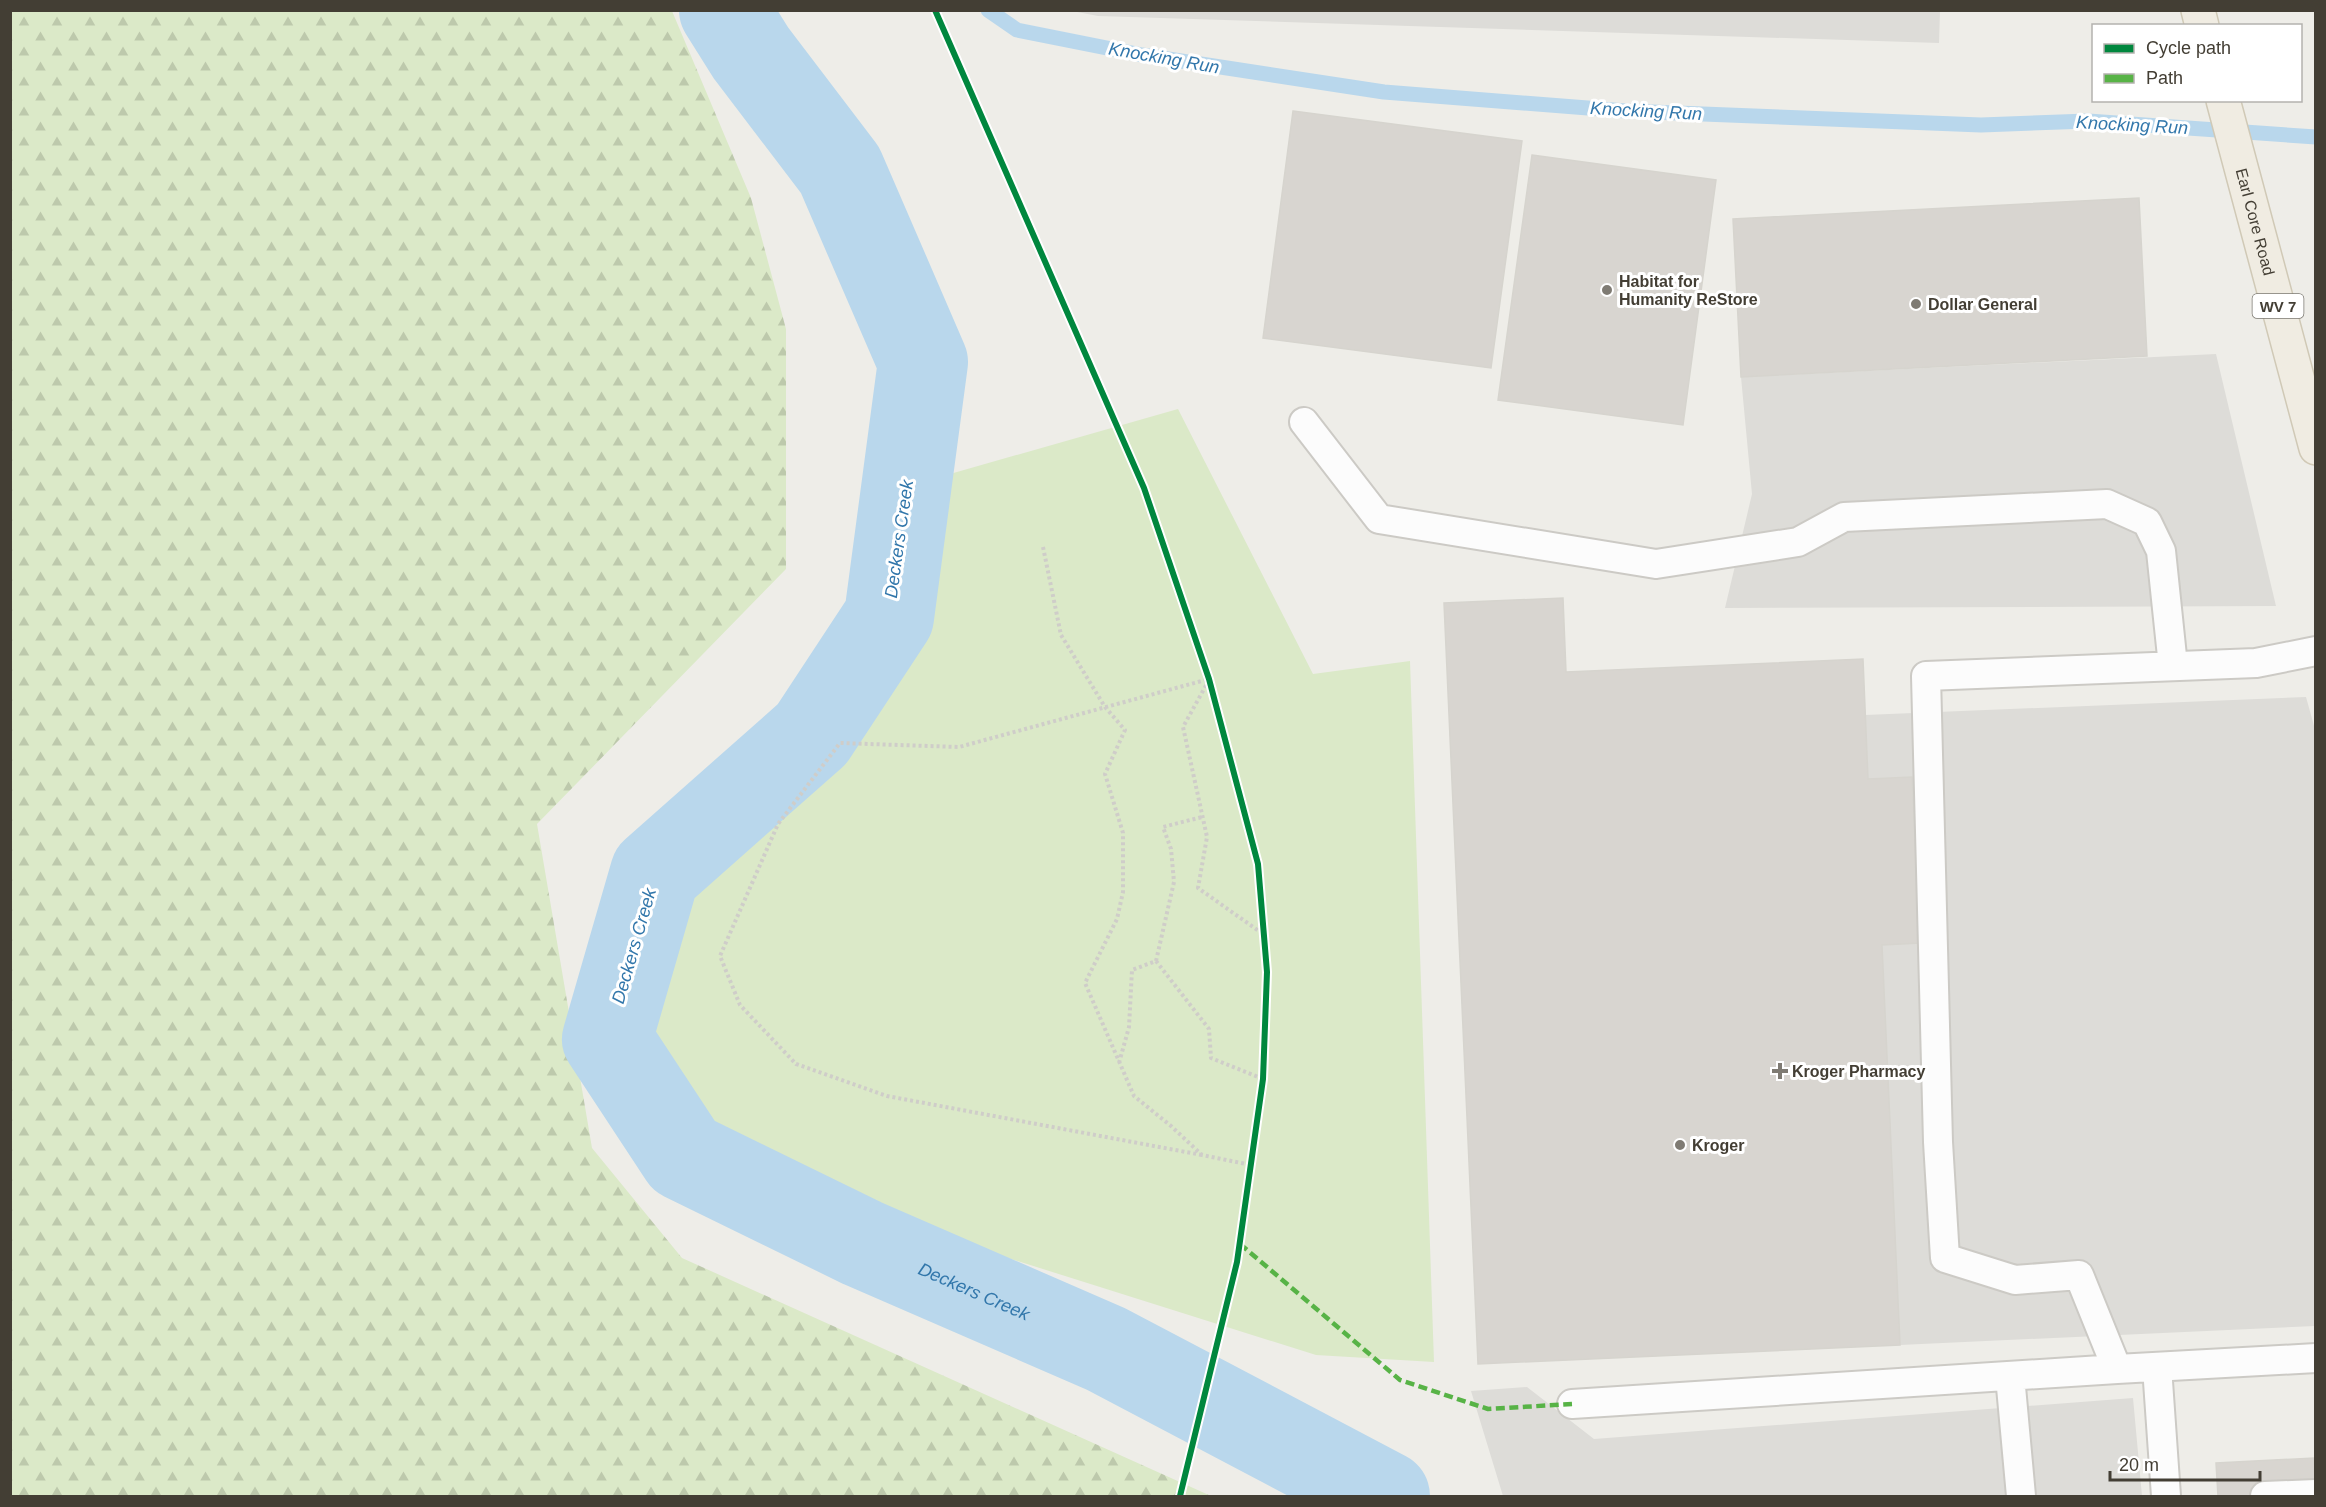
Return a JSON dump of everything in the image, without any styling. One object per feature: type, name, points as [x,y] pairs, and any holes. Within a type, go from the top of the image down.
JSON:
[{"type":"main road","name":"Earl Core Road","points":[[2224,102],[2316,448]]},
{"type":"lane","points":[[1304,422],[1379,519],[1656,564],[1798,542],[1844,517],[2107,504],[2148,522],[2161,551],[2173,666]]},
{"type":"lane","points":[[2117,1369],[2079,1275],[2015,1280],[1945,1258],[1938,1142],[1926,676],[2256,663],[2316,651]]},
{"type":"lane","points":[[1572,1404],[2316,1358]]},
{"type":"lane","points":[[2157,1367],[2166,1497]]},
{"type":"lane","points":[[2010,1376],[2021,1497]]},
{"type":"lane","points":[[2265,1497],[2316,1494]]},
{"type":"path","points":[[1043,547],[1061,635],[1105,708],[1125,730],[1105,774],[1123,833],[1123,892],[1116,919],[1085,983],[1134,1096],[1171,1125],[1202,1155]]},
{"type":"path","points":[[1205,668],[1212,691]]},
{"type":"path","points":[[1209,679],[959,747],[840,743],[778,824],[720,956],[740,1005],[796,1064],[887,1096],[1251,1165]]},
{"type":"path","points":[[1209,679],[1183,728],[1207,837],[1198,888],[1263,934]]},
{"type":"path","points":[[1156,961],[1174,882],[1171,849],[1163,826],[1202,817]]},
{"type":"path","points":[[1262,922],[1264,944]]},
{"type":"path","points":[[1119,1063],[1129,1027],[1132,970],[1156,961]]},
{"type":"path","points":[[1156,961],[1209,1029],[1211,1058],[1263,1079]]},
{"type":"path","points":[[1262,1090],[1264,1067]]},
{"type":"path","points":[[1250,1176],[1253,1154]]},
{"type":"green space","points":[[10,11],[672,11],[751,198],[786,329],[786,569],[537,824],[592,1148],[682,1258],[1211,1496],[11,1496]]},
{"type":"green space","points":[[1178,409],[1313,674],[1410,661],[1434,1362],[1316,1355],[684,1156],[607,1039],[655,873],[892,684],[950,474]]},
{"type":"shaded area","points":[[1940,10],[1939,43],[1098,16],[1072,11]]},
{"type":"shaded area","points":[[2216,354],[2276,606],[1725,608],[1752,494],[1741,377]]},
{"type":"shaded area","points":[[2306,697],[2316,733],[2315,1326],[1900,1345],[1873,943],[1919,943],[1912,778],[1868,779],[1865,715]]},
{"type":"shaded area","points":[[1527,1387],[1594,1439],[2133,1398],[2142,1496],[1503,1496],[1471,1391]]},
{"type":"building","points":[[1293,111],[1522,141],[1491,368],[1263,338]]},
{"type":"building","name":"Habitat for Humanity ReStore","points":[[1532,155],[1716,180],[1683,425],[1498,400]]},
{"type":"building","points":[[2139,198],[2147,356],[1741,377],[1733,219]]},
{"type":"building","name":"Kroger","points":[[1563,598],[1566,672],[1863,659],[1868,779],[1912,777],[1920,943],[1882,945],[1900,1345],[1478,1364],[1444,603]]},
{"type":"building","points":[[2314,1458],[2316,1496],[2218,1496],[2216,1463]]},
{"type":"waterway","name":"Deckers Creek","points":[[724,10],[751,53],[840,170],[923,362],[889,617],[812,734],[655,873],[607,1039],[684,1156],[862,1243],[1106,1349],[1385,1496]]},
{"type":"waterway","name":"Knocking Run","points":[[988,10],[1017,30],[1142,55],[1384,92],[1626,111],[1981,125],[2088,121],[2316,137]]},
{"type":"marked path","points":[[1240,1244],[1400,1380],[1488,1409],[1572,1404]]},
{"type":"cycle path","points":[[935,10],[1144,488],[1209,679],[1258,864],[1267,972],[1263,1079],[1237,1262],[1180,1496]]},
{"type":"place","name":"Habitat for Humanity ReStore","points":[[1607,290]]},
{"type":"place","name":"Dollar General","points":[[1916,304]]},
{"type":"place","name":"Kroger Pharmacy","points":[[1780,1071]]},
{"type":"place","name":"Kroger","points":[[1680,1145]]}]
